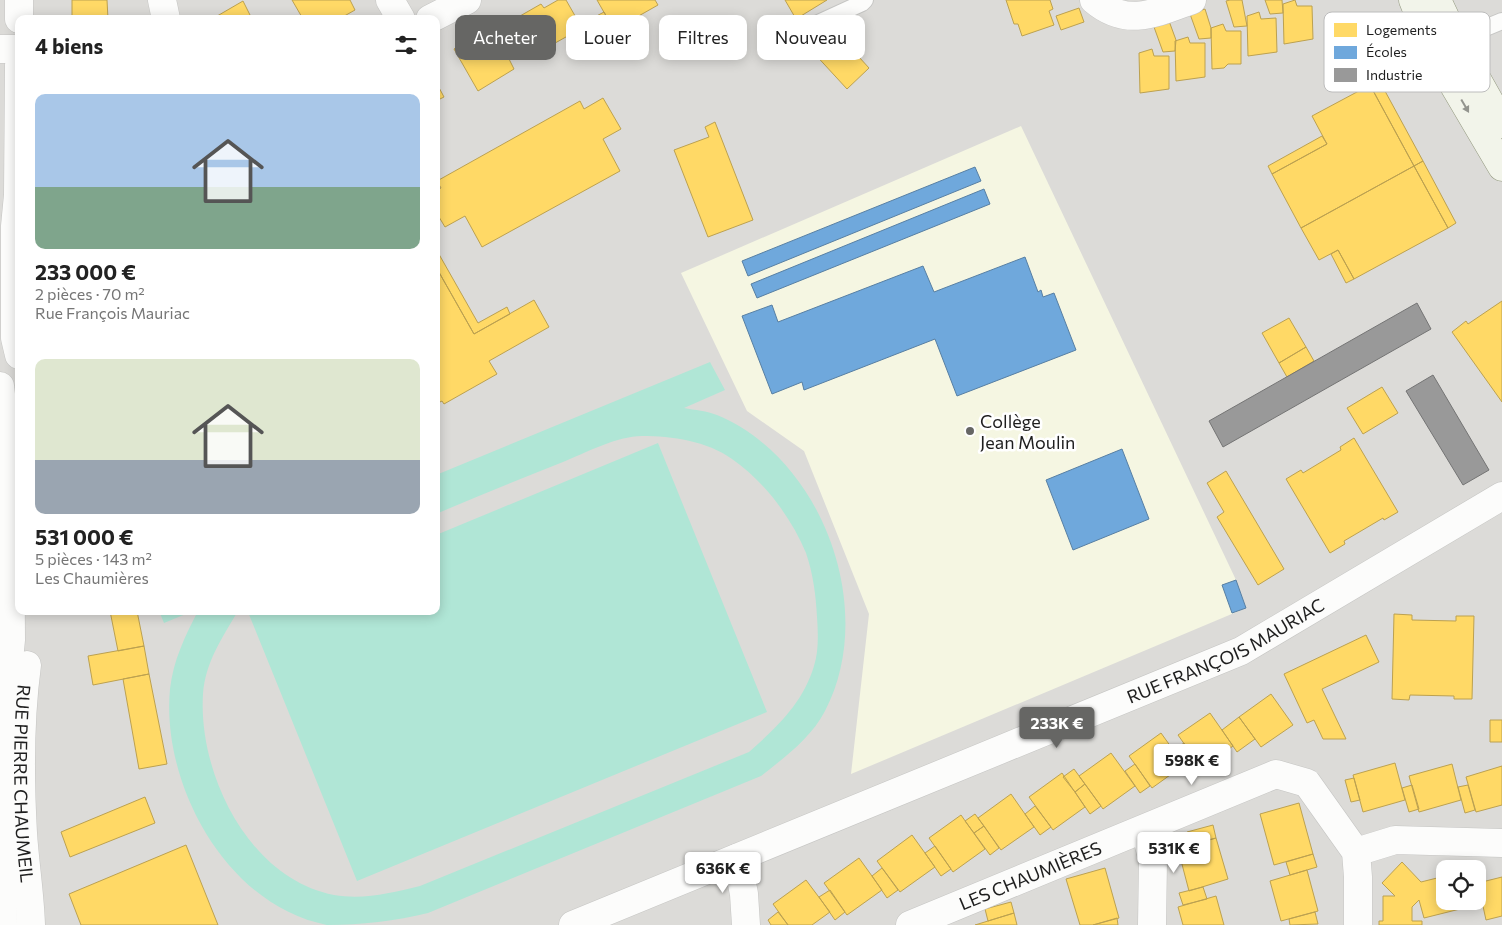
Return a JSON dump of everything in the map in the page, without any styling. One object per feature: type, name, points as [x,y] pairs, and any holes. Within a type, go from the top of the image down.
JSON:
[{"type":"street","points":[[19,0],[19,15]]},
{"type":"street","points":[[162,0],[165,15]]},
{"type":"street","points":[[390,0],[399,15]]},
{"type":"street","points":[[438,15],[467,0]]},
{"type":"street","points":[[1094,0],[1111,13],[1147,17],[1192,0]]},
{"type":"street","points":[[1412,0],[1421,12]]},
{"type":"street","points":[[0,49],[15,49]]},
{"type":"street","points":[[1467,92],[1502,167]]},
{"type":"street","points":[[1479,92],[1502,124]]},
{"type":"street","points":[[15,208],[11,226],[15,338]]},
{"type":"street","name":"RUE PIERRE CHAUMEIL","points":[[3,925],[2,732],[4,688],[11,640],[10,472],[5,399]]},
{"type":"street","name":"RUE FRANÇOIS MAURIAC","points":[[573,925],[1241,651],[1502,496]]},
{"type":"street","name":"RUE PIERRE CHAUMEIL","points":[[28,615],[28,659],[23,727],[23,834],[28,869],[31,925]]},
{"type":"street","name":"LES CHAUMIÈRES","points":[[910,925],[944,919],[1145,828],[1276,774],[1307,783],[1356,852]]},
{"type":"street","points":[[1145,828],[1153,860],[1152,925]]},
{"type":"street","points":[[1358,925],[1356,852],[1395,840],[1502,843]]},
{"type":"street","points":[[737,858],[744,894],[746,925]]},
{"type":"lane","points":[[834,15],[865,0]]},
{"type":"lane","points":[[1490,26],[1502,21]]},
{"type":"shaded area","points":[[0,0],[1502,0],[1502,925],[0,925]]},
{"type":"shaded area","name":"Collège Jean Moulin","points":[[1021,126],[1236,580],[1246,608],[851,774],[869,614],[804,451],[747,411],[681,273]]},
{"type":"green space","points":[[710,362],[725,390],[684,408],[717,415],[754,436],[786,466],[812,501],[831,542],[842,585],[845,628],[840,671],[825,711],[819,721],[797,746],[761,776],[428,913],[378,922],[327,925],[291,913],[259,894],[231,867],[208,836],[189,801],[177,764],[170,726],[170,689],[184,639],[196,615],[236,615],[211,661],[204,683],[203,694],[204,725],[209,757],[220,789],[235,819],[254,845],[277,868],[304,885],[334,895],[356,897],[420,886],[749,752],[788,714],[803,692],[814,666],[818,635],[817,609],[811,568],[806,553],[793,526],[766,489],[744,468],[722,453],[700,444],[665,437],[642,436],[622,439],[440,512],[440,473]]},
{"type":"green space","points":[[658,443],[767,712],[357,881],[249,615],[440,615],[440,533]]},
{"type":"green space","points":[[161,615],[183,615],[164,623]]},
{"type":"building: Logements","points":[[72,0],[107,0],[108,15],[72,15]]},
{"type":"building: Logements","points":[[292,0],[350,0],[355,10],[346,15],[301,15]]},
{"type":"building: Logements","points":[[558,0],[566,0],[575,15],[566,15],[566,37],[556,43],[556,15],[522,15],[541,4],[544,8]]},
{"type":"building: Logements","points":[[597,0],[655,0],[658,5],[640,15],[606,15]]},
{"type":"building: Logements","points":[[785,0],[827,0],[803,15],[794,15]]},
{"type":"building: Logements","points":[[1006,0],[1050,0],[1053,9],[1049,11],[1054,25],[1022,36],[1018,24],[1014,24]]},
{"type":"building: Logements","points":[[1242,0],[1247,26],[1234,27],[1226,1]]},
{"type":"building: Logements","points":[[1265,0],[1282,0],[1283,13],[1270,14]]},
{"type":"building: Logements","points":[[1295,0],[1297,6],[1312,6],[1313,39],[1284,44],[1283,4]]},
{"type":"building: Logements","points":[[243,1],[250,15],[219,15]]},
{"type":"building: Logements","points":[[1079,8],[1084,22],[1061,30],[1056,16]]},
{"type":"building: Logements","points":[[1205,9],[1211,28],[1211,38],[1199,39],[1190,14]]},
{"type":"building: Logements","points":[[1259,12],[1261,19],[1276,18],[1277,52],[1248,56],[1247,16]]},
{"type":"building: Logements","points":[[1169,21],[1176,40],[1175,51],[1163,52],[1154,27]]},
{"type":"building: Logements","points":[[1223,24],[1226,31],[1241,31],[1241,64],[1228,64],[1224,68],[1212,69],[1211,28]]},
{"type":"building: Logements","points":[[1188,37],[1190,43],[1205,43],[1205,77],[1176,81],[1175,41]]},
{"type":"building: Logements","points":[[1152,49],[1154,56],[1169,56],[1169,89],[1140,93],[1139,53]]},
{"type":"building: Logements","points":[[460,60],[510,60],[514,69],[478,91]]},
{"type":"building: Logements","points":[[820,60],[862,60],[869,68],[847,89]]},
{"type":"building: Logements","points":[[440,90],[444,97],[440,99]]},
{"type":"building: Logements","points":[[1357,92],[1374,92],[1414,166],[1301,228],[1272,174],[1327,144],[1312,116]]},
{"type":"building: Logements","points":[[1374,92],[1386,92],[1423,161],[1414,166]]},
{"type":"building: Logements","points":[[603,98],[621,129],[603,139],[620,171],[482,247],[465,216],[445,227],[440,219],[440,179],[580,101],[584,109]]},
{"type":"building: Logements","points":[[715,122],[753,220],[708,237],[674,150],[709,137],[705,127]]},
{"type":"building: Logements","points":[[1322,136],[1327,144],[1272,174],[1268,166]]},
{"type":"building: Logements","points":[[1423,161],[1456,223],[1448,228],[1414,166]]},
{"type":"building: Logements","points":[[1414,166],[1448,228],[1354,279],[1338,250],[1319,260],[1301,228]]},
{"type":"building: Logements","points":[[1338,250],[1354,279],[1346,283],[1331,254]]},
{"type":"building: Logements","points":[[440,256],[478,323],[507,307],[510,314],[474,334],[440,274]]},
{"type":"building: Logements","points":[[440,274],[474,334],[534,300],[549,327],[489,361],[497,374],[444,404],[442,401],[440,402]]},
{"type":"building: Logements","points":[[1502,301],[1502,402],[1452,332],[1466,321],[1468,324]]},
{"type":"building: Logements","points":[[1289,318],[1306,347],[1279,363],[1262,333]]},
{"type":"building: Logements","points":[[1306,347],[1314,361],[1287,377],[1279,363]]},
{"type":"building: Logements","points":[[1382,387],[1398,413],[1363,434],[1347,408]]},
{"type":"building: Logements","points":[[1354,438],[1398,512],[1384,520],[1383,518],[1344,541],[1345,544],[1330,553],[1286,479],[1301,470],[1303,473],[1341,450],[1340,447]]},
{"type":"building: Logements","points":[[1226,471],[1284,569],[1258,585],[1217,517],[1224,512],[1207,483]]},
{"type":"building: Logements","points":[[1394,614],[1412,615],[1412,620],[1456,621],[1456,616],[1474,616],[1472,699],[1454,699],[1454,696],[1410,695],[1409,700],[1392,699]]},
{"type":"building: Logements","points":[[111,615],[138,615],[144,646],[118,651]]},
{"type":"building: Logements","points":[[1366,635],[1379,662],[1322,689],[1346,739],[1323,739],[1314,720],[1307,723],[1284,674]]},
{"type":"building: Logements","points":[[144,646],[149,674],[93,685],[88,656]]},
{"type":"building: Logements","points":[[149,674],[167,764],[139,769],[123,679]]},
{"type":"building: Logements","points":[[1271,694],[1293,725],[1261,747],[1239,717]]},
{"type":"building: Logements","points":[[1210,713],[1233,746],[1202,769],[1178,735]]},
{"type":"building: Logements","points":[[1239,717],[1255,739],[1237,752],[1222,730]]},
{"type":"building: Logements","points":[[1490,720],[1502,720],[1502,742],[1490,742]]},
{"type":"building: Logements","points":[[1161,733],[1184,765],[1152,788],[1129,756]]},
{"type":"building: Logements","points":[[1184,743],[1200,766],[1190,773],[1174,750]]},
{"type":"building: Logements","points":[[1111,753],[1135,786],[1103,809],[1079,776]]},
{"type":"building: Logements","points":[[1395,763],[1405,800],[1363,812],[1353,775]]},
{"type":"building: Logements","points":[[1135,764],[1150,786],[1140,793],[1125,771]]},
{"type":"building: Logements","points":[[1452,764],[1461,800],[1419,812],[1409,776]]},
{"type":"building: Logements","points":[[1502,766],[1502,805],[1476,812],[1466,777]]},
{"type":"building: Logements","points":[[1074,769],[1085,784],[1075,792],[1063,777]]},
{"type":"building: Logements","points":[[1062,773],[1085,807],[1053,830],[1029,797]]},
{"type":"building: Logements","points":[[1354,778],[1360,800],[1351,802],[1345,780]]},
{"type":"building: Logements","points":[[1085,784],[1101,806],[1090,814],[1075,792]]},
{"type":"building: Logements","points":[[1412,785],[1419,809],[1409,812],[1402,788]]},
{"type":"building: Logements","points":[[1468,785],[1475,810],[1465,813],[1458,787]]},
{"type":"building: Logements","points":[[1011,794],[1034,827],[1001,850],[978,818]]},
{"type":"building: Logements","points":[[145,797],[155,823],[70,857],[61,832]]},
{"type":"building: Logements","points":[[1299,803],[1313,854],[1274,865],[1260,814]]},
{"type":"building: Logements","points":[[1035,806],[1051,827],[1040,835],[1025,814]]},
{"type":"building: Logements","points":[[975,814],[984,826],[974,833],[965,821]]},
{"type":"building: Logements","points":[[961,815],[985,849],[953,872],[929,838]]},
{"type":"building: Logements","points":[[1213,825],[1216,838],[1190,845],[1187,832]]},
{"type":"building: Logements","points":[[984,826],[999,848],[990,855],[974,833]]},
{"type":"building: Logements","points":[[912,835],[935,867],[900,892],[877,861]]},
{"type":"building: Logements","points":[[1216,838],[1228,879],[1189,891],[1178,849]]},
{"type":"building: Logements","points":[[186,845],[218,925],[81,925],[69,894]]},
{"type":"building: Logements","points":[[935,846],[951,869],[941,876],[925,853]]},
{"type":"building: Logements","points":[[1313,854],[1317,867],[1290,875],[1286,862]]},
{"type":"building: Logements","points":[[859,858],[882,890],[847,915],[824,883]]},
{"type":"building: Logements","points":[[1402,862],[1421,882],[1436,878],[1436,910],[1456,910],[1424,918],[1419,900],[1412,907],[1412,921],[1422,921],[1422,925],[1379,925],[1379,921],[1383,921],[1383,896],[1395,896],[1382,883]]},
{"type":"building: Logements","points":[[882,868],[898,890],[887,898],[872,876]]},
{"type":"building: Logements","points":[[1105,868],[1119,918],[1093,925],[1080,925],[1066,879]]},
{"type":"building: Logements","points":[[1307,870],[1318,911],[1281,921],[1270,881]]},
{"type":"building: Logements","points":[[1502,877],[1502,916],[1486,920],[1484,910],[1486,910],[1486,881]]},
{"type":"building: Logements","points":[[806,880],[830,912],[812,925],[788,925],[773,904]]},
{"type":"building: Logements","points":[[1203,887],[1207,899],[1183,905],[1179,893]]},
{"type":"building: Logements","points":[[830,890],[845,912],[835,920],[819,897]]},
{"type":"building: Logements","points":[[1216,896],[1224,925],[1183,925],[1178,907]]},
{"type":"building: Logements","points":[[1011,902],[1014,913],[988,921],[985,909]]},
{"type":"building: Logements","points":[[778,912],[788,925],[771,925],[768,920]]},
{"type":"building: Logements","points":[[1315,912],[1318,924],[1290,925],[1289,919]]},
{"type":"building: Logements","points":[[1014,913],[1017,925],[975,925]]},
{"type":"building: Logements","points":[[1117,918],[1118,925],[1093,925]]},
{"type":"building: Écoles","points":[[975,167],[981,181],[748,276],[742,261]]},
{"type":"building: Écoles","points":[[984,189],[990,204],[757,298],[751,284]]},
{"type":"building: Écoles","points":[[1025,257],[1038,292],[1041,290],[1043,297],[1054,293],[1076,350],[957,396],[935,339],[804,390],[802,382],[772,394],[742,316],[772,305],[778,322],[923,266],[934,292]]},
{"type":"building: Écoles","points":[[1122,449],[1149,519],[1073,550],[1046,480]]},
{"type":"building: Écoles","points":[[1236,580],[1246,608],[1232,613],[1222,585]]},
{"type":"building: Industrie","points":[[1417,303],[1431,329],[1223,447],[1209,421]]},
{"type":"building: Industrie","points":[[1433,375],[1489,470],[1463,485],[1406,391]]},
{"type":"place","name":"Collège Jean Moulin","points":[[970,431]]}]
